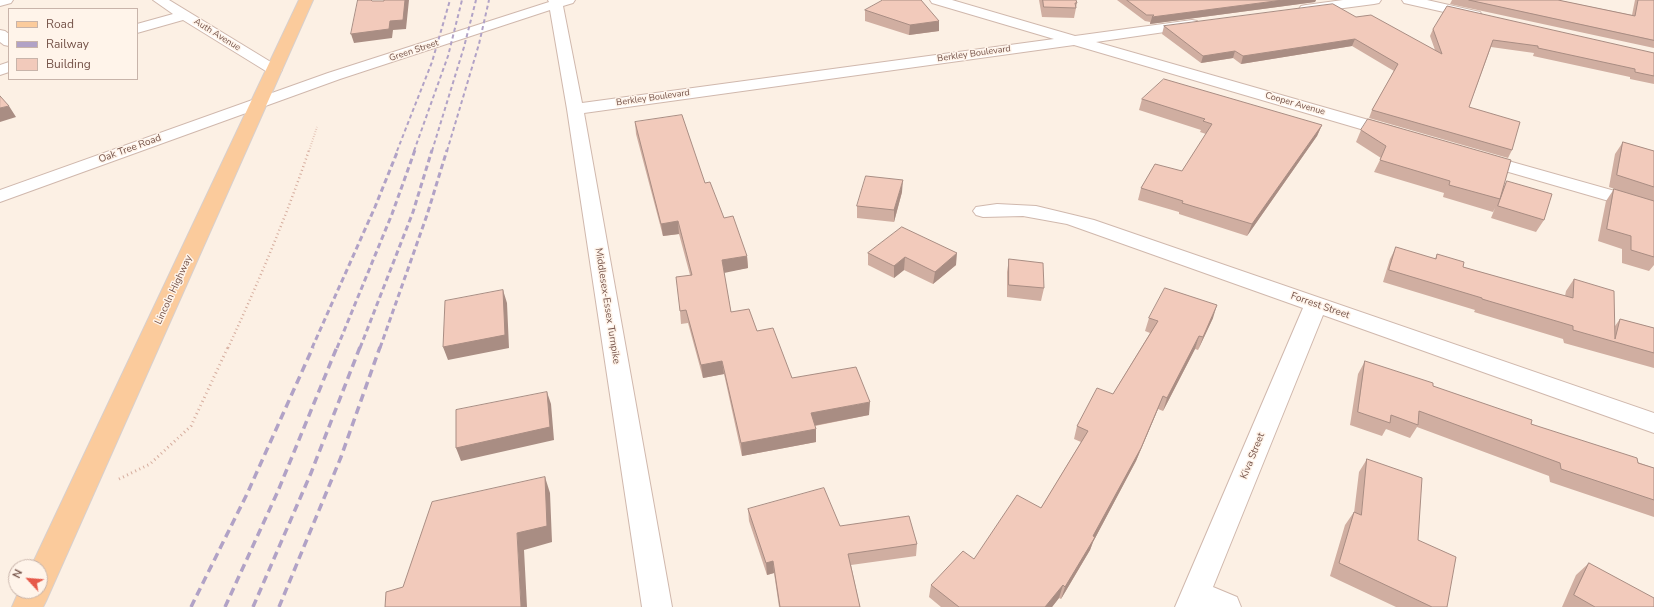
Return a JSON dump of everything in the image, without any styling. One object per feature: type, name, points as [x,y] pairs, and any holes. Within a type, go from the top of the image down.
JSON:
[{"type":"main road","name":"Lincoln Highway","points":[[48,563],[306,0]]},
{"type":"street","points":[[0,2],[6,0]]},
{"type":"street","name":"Auth Avenue","points":[[160,0],[274,70]]},
{"type":"street","name":"Cooper Avenue","points":[[936,0],[1412,138]]},
{"type":"street","points":[[1296,10],[1374,0]]},
{"type":"street","points":[[1410,0],[1486,17]]},
{"type":"street","name":"Green Street","points":[[260,103],[334,76],[559,2]]},
{"type":"street","name":"Middlesex-Essex Turnpike","points":[[559,2],[575,109],[657,607]]},
{"type":"street","points":[[138,29],[184,15]]},
{"type":"street","name":"Berkley Boulevard","points":[[575,109],[1203,23]]},
{"type":"street","points":[[0,34],[8,41]]},
{"type":"street","name":"Oak Tree Road","points":[[0,196],[260,103]]},
{"type":"street","points":[[1465,153],[1654,208]]},
{"type":"street","name":"Forrest Street","points":[[983,211],[1024,210],[1068,218],[1654,423]]},
{"type":"street","name":"Kiva Street","points":[[1193,600],[1316,304]]},
{"type":"street","points":[[1193,600],[1226,607]]},
{"type":"path","points":[[77,500],[150,464],[191,426],[258,284],[296,188],[317,127]]},
{"type":"building","points":[[358,0],[405,0],[403,20],[390,21],[389,29],[351,34]]},
{"type":"building","points":[[883,0],[921,0],[939,21],[910,25],[865,10]]},
{"type":"building","points":[[1043,0],[1076,0],[1077,3],[1075,3],[1076,8],[1044,7]]},
{"type":"building","points":[[1127,0],[1283,0],[1152,17],[1154,15],[1147,15]]},
{"type":"building","points":[[1469,0],[1558,0],[1635,16],[1638,0],[1654,0],[1654,40]]},
{"type":"building","points":[[1333,4],[1356,17],[1371,15],[1442,54],[1433,29],[1447,6],[1654,53],[1654,76],[1635,72],[1635,69],[1538,48],[1538,46],[1493,40],[1469,107],[1520,122],[1512,150],[1372,110],[1398,64],[1355,39],[1243,56],[1235,51],[1203,56],[1164,26]]},
{"type":"building","points":[[1164,79],[1322,125],[1252,224],[1182,203],[1183,201],[1141,188],[1155,164],[1182,171],[1212,124],[1203,121],[1205,119],[1142,99]]},
{"type":"building","points":[[0,96],[9,106],[0,108]]},
{"type":"building","points":[[682,115],[705,183],[710,182],[724,218],[733,216],[747,256],[722,260],[731,312],[749,309],[757,331],[773,328],[792,378],[856,367],[870,402],[811,413],[816,429],[741,443],[722,361],[701,365],[686,310],[680,311],[676,277],[692,275],[678,221],[661,224],[635,122]]},
{"type":"building","points":[[1368,119],[1511,160],[1500,199],[1449,185],[1450,181],[1380,160],[1386,146],[1361,130]]},
{"type":"building","points":[[1623,142],[1654,151],[1654,187],[1617,175]]},
{"type":"building","points":[[866,176],[903,180],[894,210],[857,206]]},
{"type":"building","points":[[1507,181],[1552,194],[1544,220],[1498,206]]},
{"type":"building","points":[[1614,189],[1654,201],[1654,257],[1631,250],[1631,236],[1607,229]]},
{"type":"building","points":[[902,227],[957,253],[935,272],[905,257],[894,266],[868,253]]},
{"type":"building","points":[[1396,247],[1436,259],[1437,254],[1464,262],[1463,267],[1573,298],[1574,279],[1614,291],[1615,339],[1620,319],[1654,328],[1654,353],[1573,330],[1573,326],[1389,270]]},
{"type":"building","points":[[1009,259],[1043,263],[1044,288],[1009,285]]},
{"type":"building","points":[[1165,288],[1217,305],[1203,337],[1199,336],[1167,398],[1163,396],[1141,448],[1093,536],[1095,537],[1065,587],[1063,585],[1045,607],[959,607],[931,585],[963,551],[974,559],[1017,495],[1041,508],[1088,431],[1077,426],[1097,388],[1113,394],[1158,321],[1149,318]]},
{"type":"building","points":[[503,290],[505,335],[443,347],[445,301]]},
{"type":"building","points":[[1365,361],[1433,383],[1433,386],[1532,420],[1531,424],[1637,458],[1638,463],[1654,468],[1654,500],[1561,469],[1560,463],[1419,411],[1418,425],[1391,415],[1390,423],[1358,412]]},
{"type":"building","points":[[547,392],[550,427],[456,448],[456,410]]},
{"type":"building","points":[[1367,459],[1422,478],[1418,540],[1456,557],[1447,607],[1432,607],[1339,563],[1354,512],[1361,515]]},
{"type":"building","points":[[545,477],[547,526],[517,533],[521,607],[385,607],[386,592],[403,587],[432,502]]},
{"type":"building","points":[[824,488],[840,526],[909,516],[917,544],[848,554],[860,607],[780,607],[773,561],[766,563],[748,509]]},
{"type":"building","points":[[1589,563],[1654,598],[1654,607],[1595,607],[1574,595]]},
{"type":"railway","points":[[397,151],[432,62],[450,0]]},
{"type":"railway","points":[[414,151],[448,56],[462,0]]},
{"type":"railway","points":[[432,151],[464,47],[476,0]]},
{"type":"railway","points":[[447,151],[479,44],[489,0]]},
{"type":"railway","points":[[312,348],[375,207],[398,150]]},
{"type":"railway","points":[[337,348],[392,214],[415,150]]},
{"type":"railway","points":[[360,348],[413,212],[432,150]]},
{"type":"railway","points":[[380,348],[427,215],[447,150]]},
{"type":"railway","points":[[191,607],[247,494],[313,347]]},
{"type":"railway","points":[[225,607],[278,491],[337,347]]},
{"type":"railway","points":[[253,607],[311,473],[360,347]]},
{"type":"railway","points":[[279,607],[341,457],[380,347]]}]
